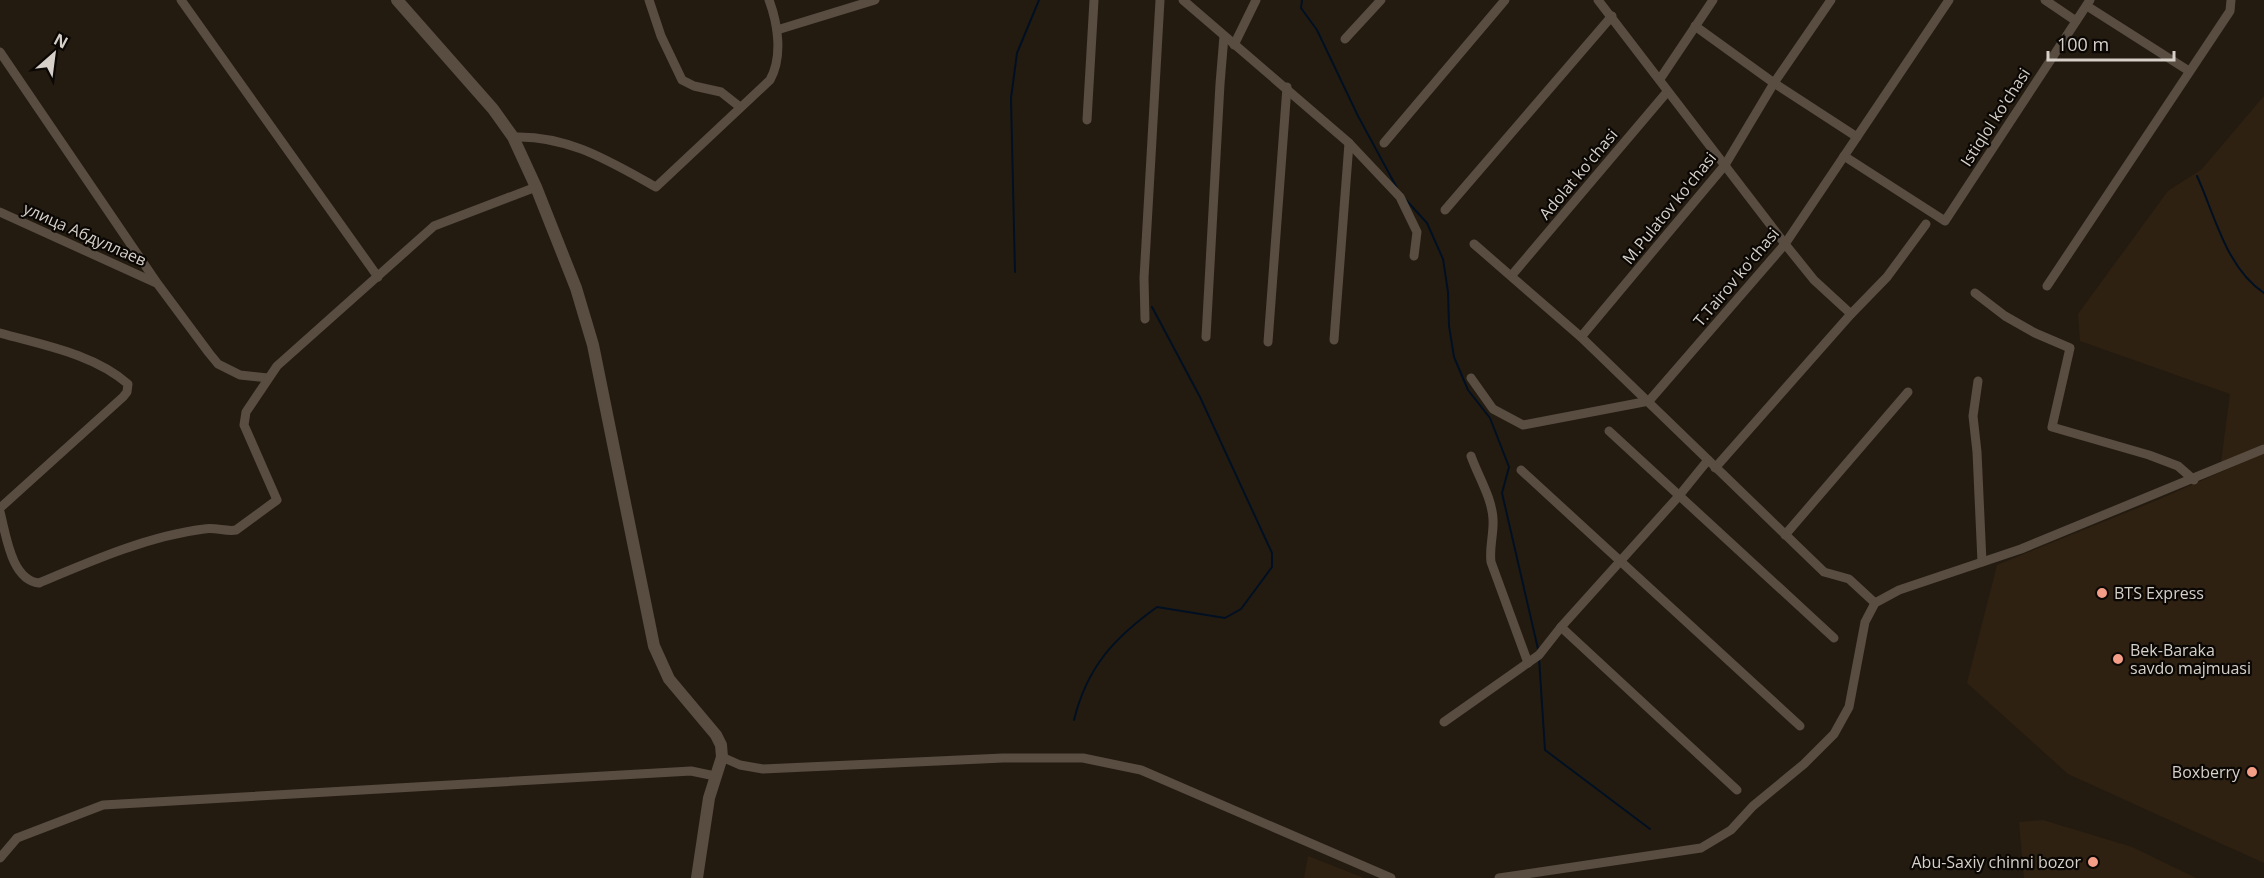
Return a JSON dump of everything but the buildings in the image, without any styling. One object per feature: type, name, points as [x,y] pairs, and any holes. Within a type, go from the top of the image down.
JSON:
[{"type":"street","points":[[181,0],[378,277]]},
{"type":"street","points":[[397,0],[493,109],[513,137],[537,187],[589,324],[655,652],[669,679],[716,735],[721,745],[722,757],[715,776],[697,878]]},
{"type":"street","points":[[649,0],[661,36],[682,80],[694,86],[721,92],[740,107]]},
{"type":"street","points":[[513,137],[533,136],[587,149],[656,187],[766,85],[773,74],[777,30],[769,0]]},
{"type":"street","points":[[777,30],[875,0]]},
{"type":"street","points":[[1087,120],[1094,0]]},
{"type":"street","points":[[1145,319],[1144,278],[1160,0]]},
{"type":"street","points":[[1234,45],[1256,0]]},
{"type":"street","points":[[1345,39],[1381,0]]},
{"type":"street","points":[[1384,142],[1505,0]]},
{"type":"street","points":[[1660,79],[1713,0]]},
{"type":"street","name":"M.Pulatov ko'chasi","points":[[1581,338],[1725,165],[1774,83],[1831,0]]},
{"type":"street","name":"T.Tairov ko'chasi","points":[[1649,401],[1785,244],[1949,0]]},
{"type":"street","points":[[2045,0],[2076,21]]},
{"type":"street","points":[[2047,286],[2230,11],[2231,0]]},
{"type":"street","points":[[1186,1],[1349,143],[1407,208],[1417,232],[1414,256]]},
{"type":"street","points":[[1603,2],[1660,79],[1667,92],[1785,244],[1814,280],[1851,314]]},
{"type":"street","points":[[2088,3],[2189,71]]},
{"type":"street","name":"Istiqlol ko'chasi","points":[[1844,156],[1945,221],[2088,3]]},
{"type":"street","points":[[1445,210],[1612,16]]},
{"type":"street","points":[[1695,26],[1774,83],[1857,137]]},
{"type":"street","points":[[1206,337],[1224,36]]},
{"type":"street","points":[[0,52],[157,283],[218,364],[240,375],[268,378]]},
{"type":"street","points":[[1268,342],[1287,87]]},
{"type":"street","name":"Adolat ko'chasi","points":[[1512,275],[1667,92]]},
{"type":"street","points":[[1334,340],[1349,143]]},
{"type":"street","points":[[0,333],[54,348],[111,370],[128,384],[123,397],[0,510],[23,575],[35,582],[118,551],[177,534],[206,528],[236,531],[277,500],[244,418],[277,366],[434,226],[537,187]]},
{"type":"street","name":"улица Абдуллаев","points":[[0,212],[157,283]]},
{"type":"street","points":[[1715,468],[1851,314],[1887,277],[1926,224]]},
{"type":"street","points":[[1474,244],[1512,275],[1649,401],[1824,572],[1849,579],[1875,603]]},
{"type":"street","points":[[1975,293],[2015,322],[2070,348],[2052,427],[2149,454],[2178,466],[2194,480]]},
{"type":"street","points":[[1471,378],[1493,409],[1523,425],[1649,401]]},
{"type":"street","points":[[1977,381],[1973,417],[1982,562]]},
{"type":"street","points":[[1785,535],[1908,392]]},
{"type":"street","points":[[1609,431],[1678,497],[1834,638]]},
{"type":"street","points":[[1499,878],[1691,850],[1701,848],[1721,837],[1834,734],[1849,707],[1865,622],[1875,603],[1899,590],[1982,562],[2194,480],[2264,449]]},
{"type":"street","points":[[1470,456],[1492,510],[1494,522],[1489,547],[1491,562],[1528,663]]},
{"type":"street","points":[[1444,722],[1539,655],[1708,460]]},
{"type":"street","points":[[1521,470],[1800,726]]},
{"type":"street","points":[[1561,627],[1737,790]]},
{"type":"street","points":[[722,757],[740,765],[763,769],[1003,758],[1083,758],[1141,770],[1391,878]]},
{"type":"street","points":[[0,858],[17,838],[103,805],[691,771],[715,776]]},
{"type":"shaded area","points":[[2264,96],[2264,444],[2221,463],[2230,394],[2080,341],[2078,314],[2168,191],[2202,169]]},
{"type":"shaded area","name":"Bek-Baraka savdo majmuasi","points":[[2264,453],[2264,863],[2068,774],[1967,683],[1997,565],[2160,499]]},
{"type":"shaded area","name":"Abu-Saxiy chinni bozor","points":[[2043,820],[2132,847],[2196,878],[2024,878],[2019,822]]},
{"type":"shaded area","points":[[1308,856],[1364,878],[1304,878]]},
{"type":"waterway","points":[[1015,272],[1011,98],[1017,53],[1039,0]]},
{"type":"waterway","points":[[1302,0],[1301,8],[1317,30],[1358,116],[1397,188]]},
{"type":"waterway","points":[[2197,176],[2231,255],[2240,270],[2264,293]]},
{"type":"waterway","points":[[1406,200],[1427,223],[1443,259],[1454,357],[1468,390],[1490,418],[1509,467],[1502,493],[1538,649]]},
{"type":"waterway","points":[[1074,720],[1086,684],[1104,655],[1128,630],[1157,607],[1225,618],[1241,609],[1272,567],[1272,553],[1200,397],[1152,307]]},
{"type":"waterway","points":[[1539,658],[1545,750],[1650,829]]},
{"type":"place","name":"BTS Express","points":[[2102,593]]},
{"type":"place","name":"Bek-Baraka savdo majmuasi","points":[[2118,659]]},
{"type":"place","name":"Boxberry","points":[[2252,772]]},
{"type":"place","name":"Abu-Saxiy chinni bozor","points":[[2093,862]]}]
